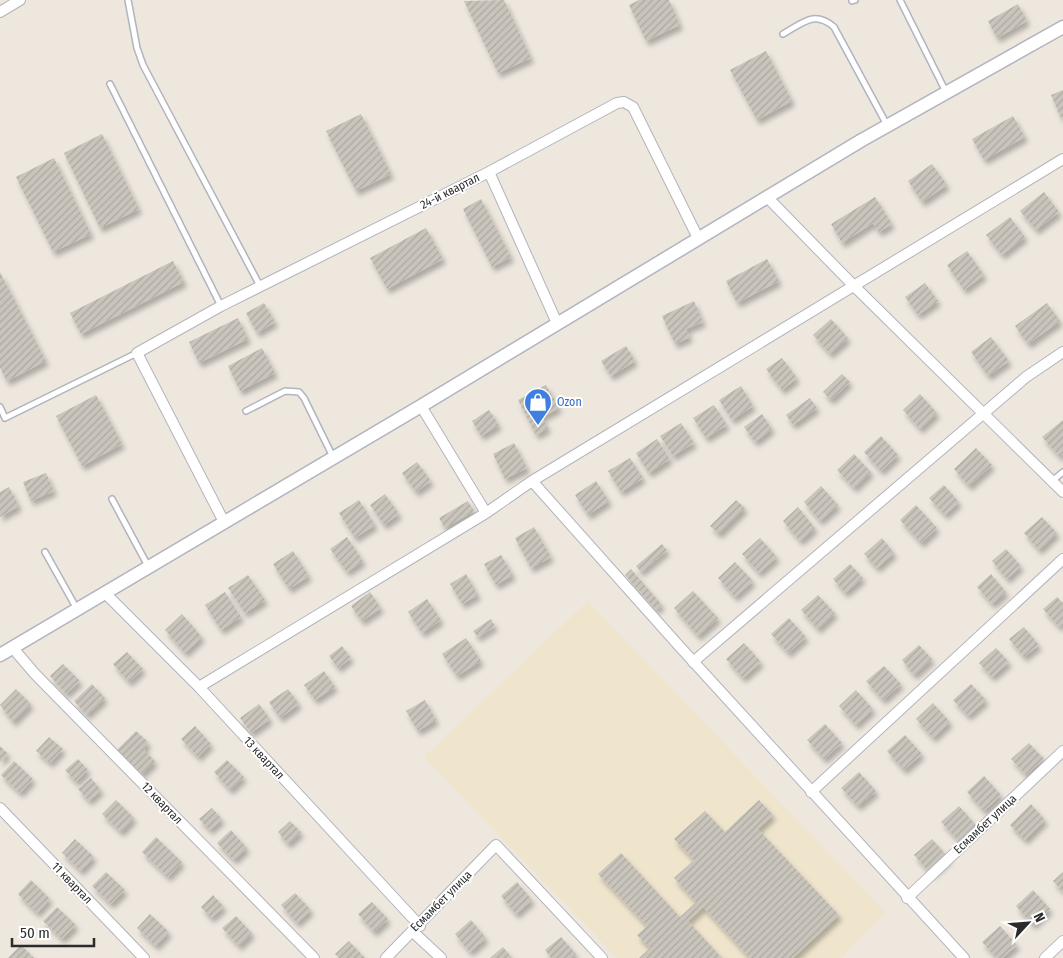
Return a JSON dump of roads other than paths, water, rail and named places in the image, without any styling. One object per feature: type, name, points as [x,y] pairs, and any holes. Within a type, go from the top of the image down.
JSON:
[{"type":"street","points":[[0,12],[20,0]]},
{"type":"street","points":[[0,656],[12,647],[421,406],[767,197],[887,126],[1063,27]]},
{"type":"street","name":"24-й квартал","points":[[137,353],[221,306],[489,172],[617,103],[624,102],[633,107],[698,238]]},
{"type":"street","points":[[199,687],[486,514],[532,481],[1063,159]]},
{"type":"street","points":[[489,172],[557,323]]},
{"type":"street","points":[[767,197],[853,285],[1063,492]]},
{"type":"street","points":[[693,662],[1026,377],[1063,352]]},
{"type":"street","points":[[137,353],[224,522]]},
{"type":"street","points":[[421,406],[486,514]]},
{"type":"street","points":[[532,481],[693,662],[907,898],[964,958]]},
{"type":"street","points":[[811,792],[1063,559]]},
{"type":"street","name":"13 квартал","points":[[105,593],[199,687],[441,958]]},
{"type":"street","name":"12 квартал","points":[[12,647],[35,674],[314,958]]},
{"type":"street","name":"Есмамбет улица","points":[[907,898],[1063,750]]},
{"type":"street","name":"11 квартал","points":[[0,808],[144,958]]},
{"type":"street","name":"Есмамбет улица","points":[[386,958],[496,845],[602,958]]},
{"type":"street","points":[[1045,958],[1063,941]]},
{"type":"lane","points":[[128,0],[137,48],[144,65],[260,286]]},
{"type":"lane","points":[[900,0],[946,93]]},
{"type":"lane","points":[[783,34],[812,18],[823,18],[834,28],[887,126]]},
{"type":"lane","points":[[110,84],[221,306]]},
{"type":"lane","points":[[0,407],[5,418],[137,353]]},
{"type":"lane","points":[[246,411],[285,391],[299,392],[304,398],[334,457]]},
{"type":"lane","points":[[1052,481],[1063,472]]},
{"type":"lane","points":[[112,499],[149,567]]},
{"type":"lane","points":[[45,552],[77,609]]},
{"type":"place","name":"Ozon","points":[[538,426]]}]
